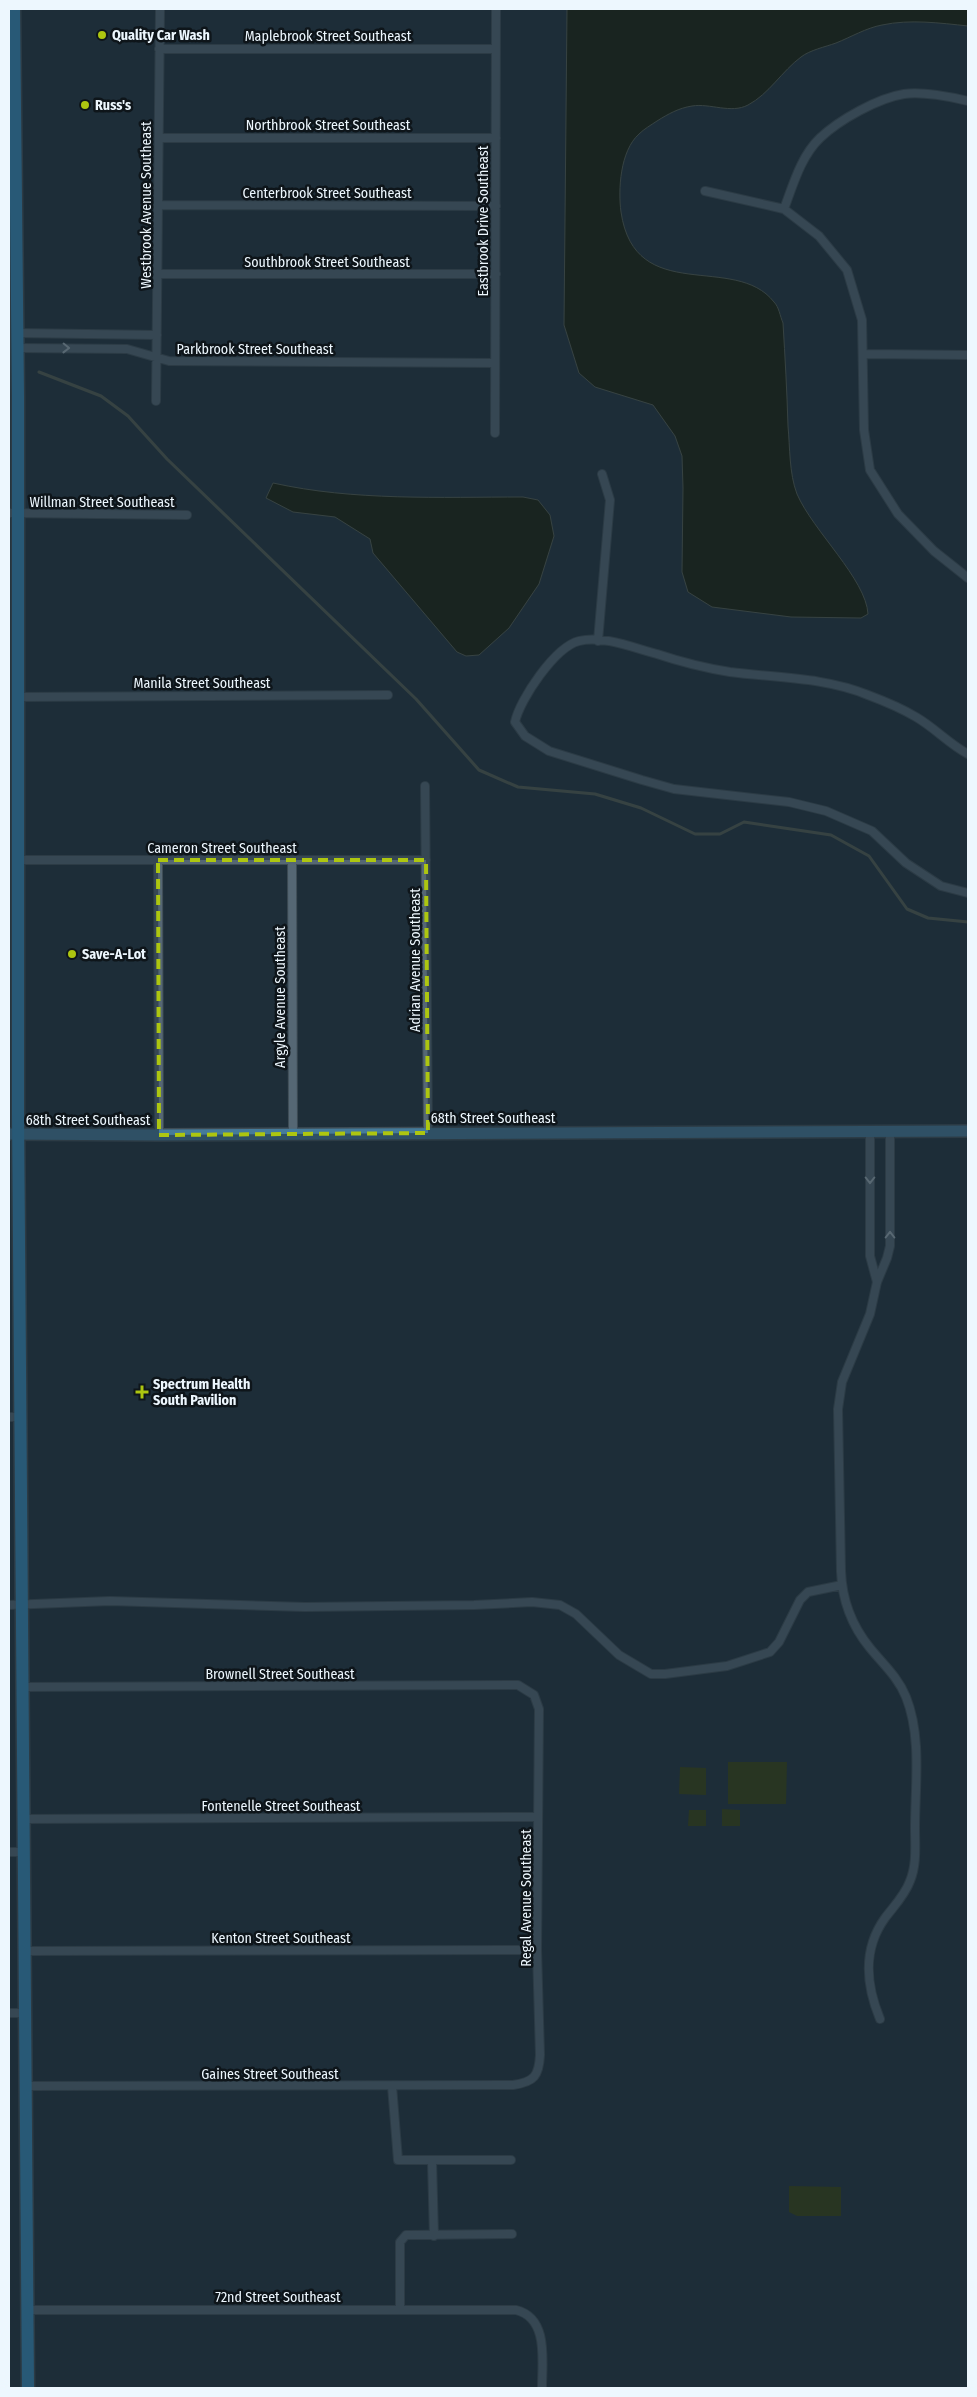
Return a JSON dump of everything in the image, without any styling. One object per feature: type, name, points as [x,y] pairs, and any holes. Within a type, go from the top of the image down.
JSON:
[{"type":"main road","points":[[14,9],[12,190],[17,348],[13,405],[13,627],[17,697],[13,805],[18,860],[14,1134],[15,1417],[22,1604],[25,1818],[28,2388]]},
{"type":"main road","name":"68th Street Southeast","points":[[14,1134],[159,1135],[968,1130]]},
{"type":"street","name":"Westbrook Avenue Southeast","points":[[156,401],[160,9]]},
{"type":"street","name":"Eastbrook Drive Southeast","points":[[495,433],[496,9]]},
{"type":"street","name":"Maplebrook Street Southeast","points":[[159,49],[496,49]]},
{"type":"street","points":[[784,209],[797,174],[819,138],[853,113],[904,94],[953,97],[968,102]]},
{"type":"street","name":"Northbrook Street Southeast","points":[[159,138],[496,138]]},
{"type":"street","points":[[705,191],[784,209],[819,236],[848,270],[862,320],[864,430],[870,470],[898,514],[934,551],[968,578]]},
{"type":"street","name":"Centerbrook Street Southeast","points":[[158,205],[496,206]]},
{"type":"street","name":"Southbrook Street Southeast","points":[[158,274],[496,274]]},
{"type":"street","points":[[17,333],[157,335]]},
{"type":"street","name":"Parkbrook Street Southeast","points":[[17,348],[127,349],[169,361],[495,363]]},
{"type":"street","points":[[864,354],[968,355]]},
{"type":"street","points":[[598,641],[610,500],[602,474]]},
{"type":"street","name":"Willman Street Southeast","points":[[13,513],[187,515]]},
{"type":"street","points":[[968,754],[916,717],[866,694],[828,683],[730,672],[685,663],[598,641],[575,642],[564,650],[526,693],[515,722],[525,736],[549,751],[674,789],[789,802],[826,811],[872,831],[906,863],[941,886],[968,893]]},
{"type":"street","name":"Manila Street Southeast","points":[[17,697],[388,694]]},
{"type":"street","name":"Adrian Avenue Southeast","points":[[426,786],[428,1133]]},
{"type":"street","name":"Cameron Street Southeast","points":[[18,860],[426,860]]},
{"type":"street","points":[[158,860],[159,1135]]},
{"type":"street","name":"Argyle Avenue Southeast","points":[[292,860],[293,1133]]},
{"type":"street","points":[[870,1131],[870,1256],[877,1282]]},
{"type":"street","points":[[880,2019],[870,1988],[868,1961],[876,1935],[904,1894],[913,1873],[915,1848],[915,1735],[910,1707],[902,1688],[858,1632],[848,1608],[842,1585],[838,1454],[840,1392],[844,1374],[870,1314],[877,1282],[890,1246],[890,1131]]},
{"type":"street","points":[[9,1605],[110,1602],[305,1607],[539,1602],[560,1605],[576,1614],[619,1655],[651,1674],[665,1674],[728,1666],[770,1652],[779,1642],[800,1600],[808,1592],[842,1585]]},
{"type":"street","name":"Brownell Street Southeast","points":[[23,1687],[518,1685],[534,1694]]},
{"type":"street","name":"Regal Avenue Southeast","points":[[513,2085],[536,2078],[539,2069],[537,1950],[539,1709],[534,1694]]},
{"type":"street","name":"Fontenelle Street Southeast","points":[[25,1818],[538,1817]]},
{"type":"street","points":[[9,1852],[25,1852]]},
{"type":"street","name":"Kenton Street Southeast","points":[[25,1951],[537,1950]]},
{"type":"street","points":[[9,2013],[26,2013]]},
{"type":"street","name":"Gaines Street Southeast","points":[[26,2086],[513,2085]]},
{"type":"street","points":[[392,2086],[398,2160],[511,2160]]},
{"type":"street","points":[[432,2161],[434,2236]]},
{"type":"street","points":[[400,2309],[400,2242],[406,2235],[512,2234]]},
{"type":"street","name":"72nd Street Southeast","points":[[28,2310],[516,2310],[528,2314],[540,2330],[542,2388]]},
{"type":"highlighted area","points":[[158,860],[426,860],[428,1133],[159,1135]]},
{"type":"green space","points":[[728,1762],[787,1762],[786,1804],[728,1804]]},
{"type":"green space","points":[[680,1767],[706,1768],[706,1795],[679,1794]]},
{"type":"green space","points":[[722,1809],[740,1810],[740,1826],[722,1826]]},
{"type":"green space","points":[[689,1810],[706,1810],[706,1826],[688,1826]]},
{"type":"green space","points":[[789,2186],[841,2187],[841,2216],[797,2216],[789,2212]]},
{"type":"shaded area","points":[[567,9],[968,9],[968,26],[925,22],[893,23],[870,28],[836,43],[809,52],[794,63],[756,100],[741,108],[699,105],[674,112],[645,129],[633,141],[624,160],[620,182],[621,212],[630,241],[645,259],[665,269],[736,280],[757,288],[777,306],[783,323],[791,469],[794,486],[805,508],[849,570],[858,586],[865,600],[868,614],[861,618],[791,617],[712,607],[688,592],[682,572],[682,456],[675,436],[653,405],[595,387],[579,373],[564,325]]},
{"type":"shaded area","points":[[273,483],[335,493],[397,497],[523,497],[538,500],[550,515],[554,536],[539,584],[509,628],[479,655],[466,656],[457,652],[373,553],[370,539],[335,517],[293,512],[266,498]]},
{"type":"waterway","points":[[39,372],[101,396],[128,416],[167,459],[416,699],[479,770],[518,787],[595,794],[641,808],[695,834],[720,834],[744,822],[831,835],[869,856],[907,909],[928,918],[968,922]]},
{"type":"place","name":"Quality Car Wash","points":[[102,35]]},
{"type":"place","name":"Russ's","points":[[85,105]]},
{"type":"place","name":"Save-A-Lot","points":[[72,954]]},
{"type":"place","name":"Spectrum Health South Pavilion","points":[[142,1392]]}]
